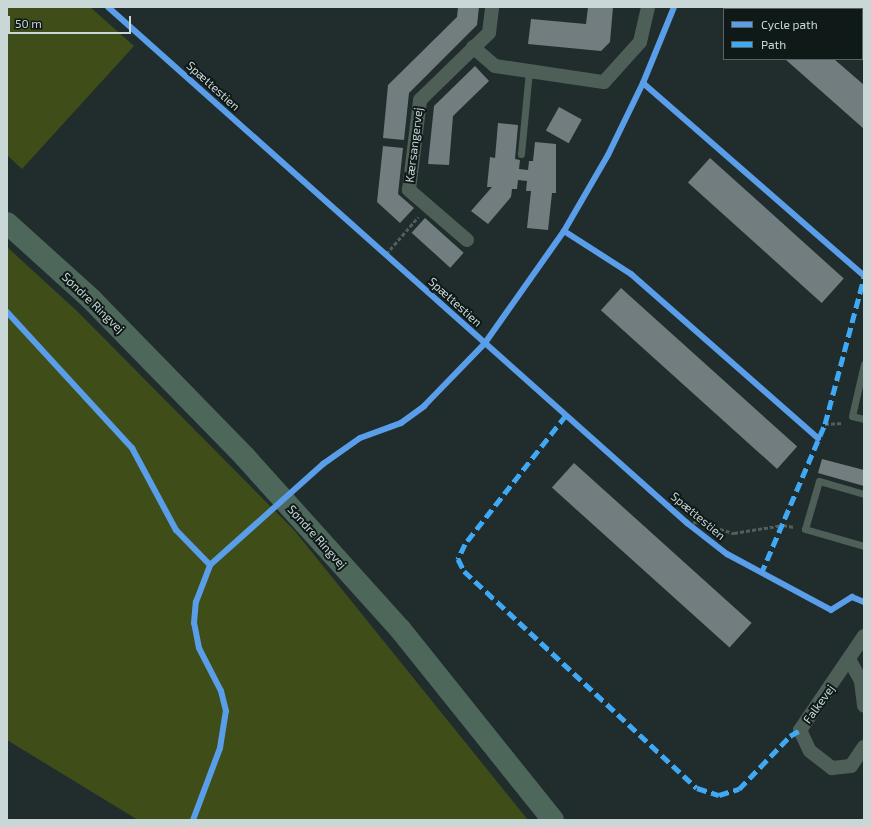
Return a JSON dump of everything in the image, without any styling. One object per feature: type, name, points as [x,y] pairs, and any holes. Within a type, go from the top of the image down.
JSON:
[{"type":"main road","name":"Søndre Ringvej","points":[[7,223],[91,299],[245,457],[400,629],[553,820]]},
{"type":"street","name":"Kærsangervej","points":[[467,240],[409,190],[420,100],[489,33],[492,7]]},
{"type":"street","points":[[473,47],[495,66],[604,82],[640,42],[648,7]]},
{"type":"street","name":"Falkevej","points":[[864,636],[850,661],[800,730],[810,751],[832,768],[851,766],[864,747]]},
{"type":"street","points":[[850,661],[861,681],[864,706]]},
{"type":"lane","points":[[521,154],[529,71]]},
{"type":"lane","points":[[864,368],[852,416],[864,419]]},
{"type":"lane","points":[[864,494],[819,481],[805,529],[864,546]]},
{"type":"path","points":[[386,254],[427,206]]},
{"type":"path","points":[[380,249],[392,260]]},
{"type":"path","points":[[825,424],[840,425],[852,416]]},
{"type":"path","points":[[687,523],[697,522],[734,533],[783,525],[805,529]]},
{"type":"green space","points":[[7,7],[90,7],[134,46],[22,169],[7,155]]},
{"type":"green space","points":[[7,247],[78,312],[294,530],[528,820],[138,820],[7,740]]},
{"type":"building","points":[[458,7],[479,7],[477,25],[409,93],[404,140],[383,138],[388,85],[457,17]]},
{"type":"building","points":[[588,7],[613,7],[610,42],[601,51],[528,44],[531,19],[586,24]]},
{"type":"building","points":[[741,7],[776,7],[776,8]]},
{"type":"building","points":[[786,60],[835,60],[864,85],[864,129]]},
{"type":"building","points":[[475,66],[489,81],[453,116],[449,165],[428,164],[434,106]]},
{"type":"building","points":[[559,107],[582,120],[569,143],[546,131]]},
{"type":"building","points":[[498,123],[518,125],[515,159],[520,160],[519,169],[528,170],[529,161],[533,161],[535,142],[556,144],[556,193],[552,193],[548,230],[527,228],[531,191],[526,191],[527,181],[518,180],[517,189],[512,189],[511,197],[488,224],[471,211],[492,187],[487,187],[490,157],[495,158]]},
{"type":"building","points":[[383,146],[403,148],[398,194],[414,208],[400,223],[377,202]]},
{"type":"building","points":[[710,158],[844,278],[822,303],[688,183]]},
{"type":"building","points":[[425,218],[464,253],[450,268],[412,233]]},
{"type":"building","points":[[621,288],[797,447],[777,469],[601,310]]},
{"type":"building","points":[[822,459],[864,470],[864,486],[818,473]]},
{"type":"building","points":[[574,463],[752,623],[730,647],[552,488]]},
{"type":"marked path","points":[[761,574],[825,424],[864,277]]},
{"type":"marked path","points":[[566,415],[465,544],[458,559],[464,571],[697,788],[719,795],[739,789],[790,736],[800,730]]},
{"type":"cycle path","name":"Spættestien","points":[[108,7],[687,523],[727,554],[831,610],[852,597],[864,602]]},
{"type":"cycle path","points":[[7,312],[132,448],[176,530],[210,565],[323,464],[360,438],[401,423],[424,406],[485,343],[564,231],[608,155],[643,83],[674,7]]},
{"type":"cycle path","points":[[643,83],[864,276]]},
{"type":"cycle path","points":[[564,231],[631,274],[818,438]]},
{"type":"cycle path","points":[[193,820],[220,748],[226,711],[221,691],[199,648],[194,623],[196,602],[210,565]]}]
